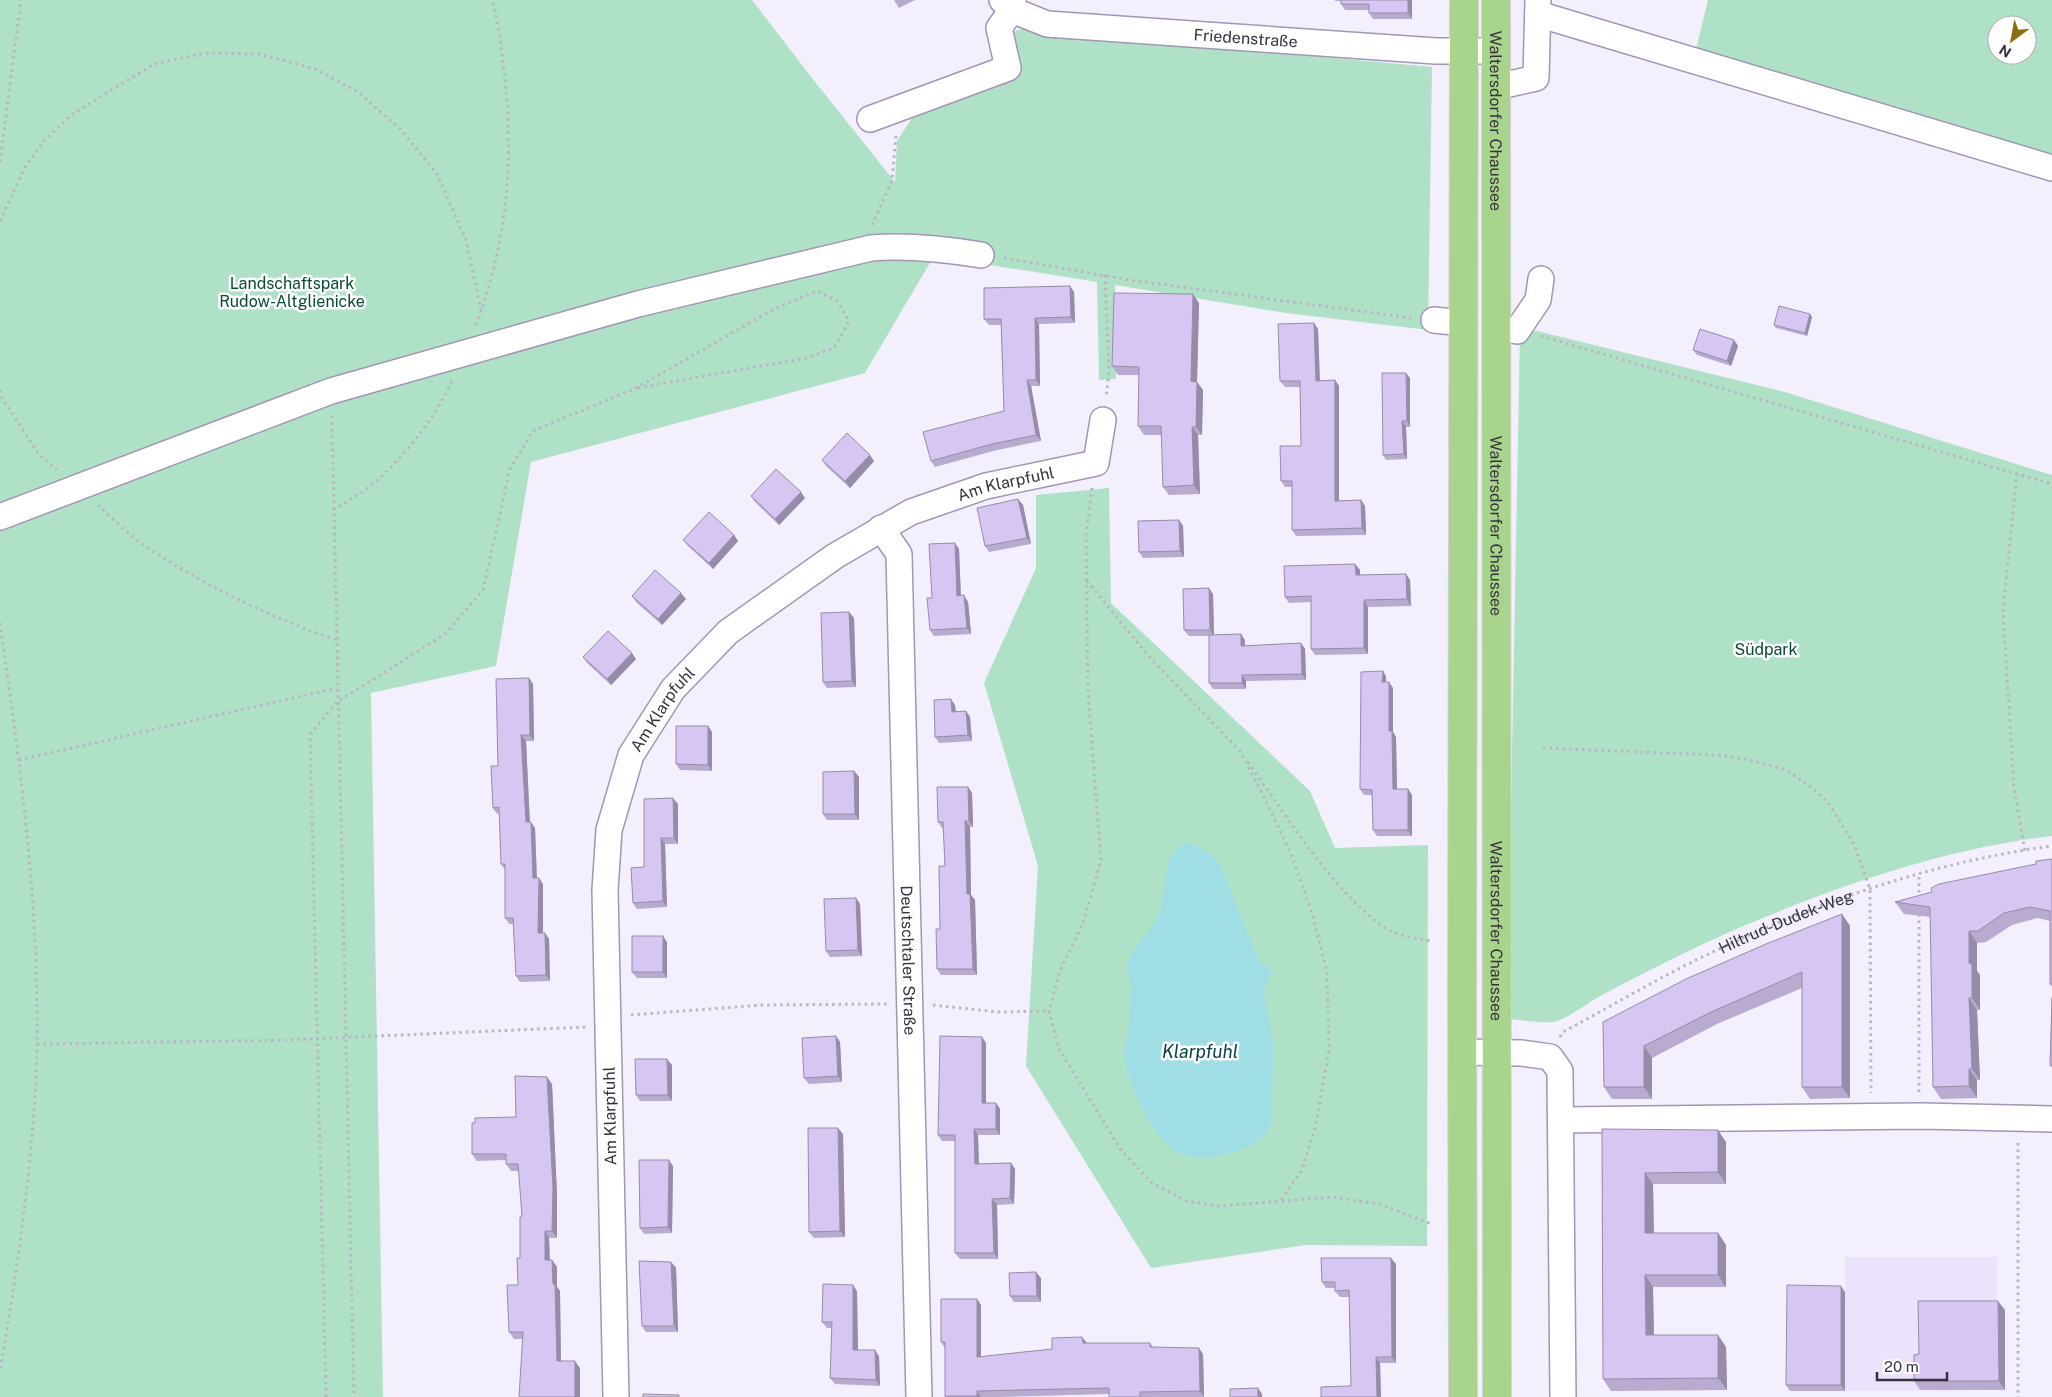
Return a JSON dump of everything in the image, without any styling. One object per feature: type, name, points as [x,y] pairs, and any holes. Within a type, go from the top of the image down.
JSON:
[{"type":"main road","name":"Waltersdorfer Chaussee","points":[[1463,1397],[1464,0]]},
{"type":"main road","name":"Waltersdorfer Chaussee","points":[[1496,0],[1496,297],[1506,329],[1496,1053],[1497,1397]]},
{"type":"street","name":"Friedenstraße","points":[[1009,4],[1047,24],[1464,51],[1496,51]]},
{"type":"street","points":[[870,119],[1008,68],[999,28],[1009,4]]},
{"type":"street","points":[[1496,87],[1536,78],[1538,7],[2052,168]]},
{"type":"street","points":[[0,517],[76,486],[332,391],[638,304],[871,248],[895,246],[952,250],[981,255]]},
{"type":"street","points":[[1506,329],[1538,300],[1541,279]]},
{"type":"street","points":[[1434,320],[1496,297]]},
{"type":"street","points":[[1096,463],[1103,420]]},
{"type":"street","name":"Am Klarpfuhl","points":[[616,1397],[605,890],[609,830],[631,755],[673,689],[728,632],[835,556],[880,528],[911,512],[986,486],[1096,463]]},
{"type":"street","name":"Deutschtaler Straße","points":[[880,528],[899,554],[920,1004],[918,1397]]},
{"type":"street","points":[[1462,1052],[1521,1053],[1554,1048],[1560,1071],[1562,1120],[1563,1397]]},
{"type":"street","points":[[1562,1120],[1921,1116],[2052,1119]]},
{"type":"path","points":[[0,162],[21,0]]},
{"type":"path","points":[[332,511],[375,483],[412,442],[442,403],[481,310],[499,247],[509,183],[508,105],[498,22],[492,0]]},
{"type":"path","points":[[0,221],[25,167],[45,140],[70,115],[154,64],[206,53],[259,54],[315,69],[358,92],[401,130],[436,174],[462,231],[481,310]]},
{"type":"path","points":[[871,248],[872,225],[892,181],[896,135],[921,99]]},
{"type":"path","points":[[981,255],[1105,275],[1434,320]]},
{"type":"path","points":[[1103,420],[1109,372],[1105,275]]},
{"type":"path","points":[[326,1397],[310,734],[337,702],[444,635],[484,590],[510,468],[533,431],[636,388],[774,309],[816,291],[837,301],[849,321],[834,348],[807,358],[636,388]]},
{"type":"path","points":[[1506,329],[2052,484]]},
{"type":"path","points":[[0,390],[2,398],[38,453],[141,543],[224,592],[305,629],[337,640]]},
{"type":"path","points":[[332,391],[332,511],[337,640],[336,688],[354,1397]]},
{"type":"path","points":[[1096,463],[1086,533],[1086,580],[1088,692],[1100,860],[1082,923],[1060,971],[1049,1011],[1059,1049],[1121,1150],[1152,1184],[1187,1201],[1219,1206],[1330,1197],[1379,1204],[1432,1224]]},
{"type":"path","points":[[2017,473],[2003,611],[2014,788],[2025,851]]},
{"type":"path","points":[[1086,580],[1151,660],[1240,751],[1332,877],[1382,926],[1407,937],[1431,941]]},
{"type":"path","points":[[0,623],[19,760],[33,910],[37,1044],[28,1168],[0,1370]]},
{"type":"path","points":[[19,760],[336,688]]},
{"type":"path","points":[[1543,748],[1716,755],[1772,764],[1787,770],[1816,791],[1829,804],[1854,844],[1870,889],[1872,1118]]},
{"type":"path","points":[[1240,751],[1291,854],[1312,913],[1327,972],[1329,1050],[1316,1124],[1302,1170],[1280,1201]]},
{"type":"path","name":"Hiltrud-Dudek-Weg","points":[[1554,1048],[1563,1032],[1687,965],[1802,913],[1870,889],[1975,859],[2052,846]]},
{"type":"path","points":[[1919,875],[1919,1105],[1921,1116]]},
{"type":"path","points":[[37,1044],[318,1038],[608,1021],[762,1006],[920,1004],[998,1012],[1049,1011]]},
{"type":"path","points":[[2018,1119],[2018,1397]]},
{"type":"shaded area","points":[[1845,1257],[1997,1257],[1997,1310],[2005,1310],[2005,1390],[1845,1391]]},
{"type":"green space","name":"Landschaftspark Rudow-Altglienicke","points":[[0,0],[752,0],[895,182],[897,141],[918,109],[1014,75],[1008,42],[1015,31],[1027,27],[1075,34],[1432,67],[1428,330],[1286,313],[1115,285],[1116,379],[1099,380],[1097,282],[934,256],[865,373],[531,462],[496,666],[371,693],[383,1397],[0,1397]]},
{"type":"green space","points":[[1708,0],[2052,0],[2052,157],[1695,53]]},
{"type":"green space","name":"Südpark","points":[[1520,331],[1537,331],[1785,392],[2052,475],[2052,836],[1970,850],[1930,860],[1811,899],[1700,945],[1618,986],[1558,1021],[1542,1022],[1507,1019]]},
{"type":"green space","points":[[1109,488],[1111,603],[1310,791],[1335,848],[1428,845],[1427,1246],[1305,1245],[1151,1268],[1026,1066],[1038,866],[984,683],[1036,568],[1036,495]]},
{"type":"water","name":"Klarpfuhl","points":[[1188,842],[1206,851],[1221,867],[1256,954],[1260,962],[1272,971],[1264,991],[1273,1040],[1272,1123],[1266,1134],[1252,1145],[1229,1154],[1207,1157],[1179,1153],[1160,1137],[1136,1095],[1130,1081],[1124,1056],[1131,998],[1131,984],[1127,971],[1129,959],[1161,908],[1169,862],[1173,854],[1179,847]]},
{"type":"building","points":[[1341,0],[1408,0],[1408,13],[1369,13],[1369,4],[1341,4]]},
{"type":"building","points":[[1070,286],[1071,317],[1035,318],[1036,380],[1027,380],[1036,435],[992,444],[931,461],[923,432],[1004,411],[1001,319],[984,319],[984,288]]},
{"type":"building","points":[[1114,293],[1193,294],[1191,381],[1197,382],[1196,427],[1192,427],[1194,485],[1163,487],[1161,426],[1138,426],[1139,367],[1112,366]]},
{"type":"building","points":[[1779,306],[1810,314],[1805,333],[1774,325]]},
{"type":"building","points":[[1314,323],[1316,381],[1335,380],[1335,501],[1361,500],[1362,528],[1292,530],[1292,481],[1281,481],[1280,446],[1301,446],[1300,381],[1280,381],[1278,324]]},
{"type":"building","points":[[1700,329],[1734,340],[1727,361],[1693,350]]},
{"type":"building","points":[[1382,373],[1406,373],[1407,421],[1402,421],[1404,454],[1383,455]]},
{"type":"building","points":[[847,433],[870,455],[845,481],[822,460]]},
{"type":"building","points":[[776,469],[801,492],[775,519],[751,496]]},
{"type":"building","points":[[1018,499],[1027,538],[985,546],[977,508]]},
{"type":"building","points":[[709,512],[734,535],[709,563],[683,540]]},
{"type":"building","points":[[1179,520],[1180,551],[1139,552],[1138,521]]},
{"type":"building","points":[[955,543],[957,596],[964,595],[967,628],[930,630],[927,598],[932,598],[929,544]]},
{"type":"building","points":[[1355,564],[1356,575],[1406,574],[1407,599],[1364,600],[1364,648],[1311,649],[1311,596],[1285,597],[1284,566]]},
{"type":"building","points":[[655,570],[681,593],[658,619],[632,596]]},
{"type":"building","points":[[1209,588],[1210,630],[1184,630],[1183,589]]},
{"type":"building","points":[[849,612],[852,681],[823,682],[821,613]]},
{"type":"building","points":[[608,631],[632,653],[607,679],[583,657]]},
{"type":"building","points":[[1241,634],[1241,646],[1301,643],[1302,674],[1242,675],[1242,683],[1209,683],[1209,635]]},
{"type":"building","points":[[1383,671],[1382,682],[1389,682],[1389,731],[1392,731],[1393,789],[1408,789],[1408,830],[1373,830],[1372,790],[1360,789],[1361,672]]},
{"type":"building","points":[[529,678],[530,735],[521,735],[526,822],[531,822],[533,878],[539,878],[538,933],[545,933],[546,975],[516,976],[513,918],[505,918],[505,864],[501,864],[499,807],[493,808],[491,766],[498,766],[496,679]]},
{"type":"building","points":[[951,699],[952,712],[966,711],[968,735],[935,737],[934,700]]},
{"type":"building","points":[[676,726],[708,726],[708,765],[676,764]]},
{"type":"building","points":[[854,771],[855,814],[823,814],[823,772]]},
{"type":"building","points":[[937,787],[968,787],[969,821],[965,821],[967,894],[970,894],[973,969],[937,969],[936,929],[940,929],[939,866],[945,866],[943,822],[938,822]]},
{"type":"building","points":[[673,798],[674,838],[661,838],[663,901],[633,903],[631,868],[644,867],[644,799]]},
{"type":"building","points":[[2052,859],[2052,984],[2050,984],[2050,911],[2030,907],[2004,913],[1978,931],[1969,931],[1969,963],[1972,964],[1972,998],[1969,998],[1972,1069],[1969,1069],[1969,1086],[1933,1087],[1930,907],[1895,902],[1932,892],[1931,888],[1939,884],[2036,864],[2036,861]]},
{"type":"building","points":[[856,898],[858,950],[826,951],[824,899]]},
{"type":"building","points":[[1842,914],[1842,1087],[1802,1087],[1802,972],[1709,1013],[1644,1046],[1644,1087],[1604,1087],[1603,1022],[1686,979],[1766,944]]},
{"type":"building","points":[[632,936],[663,936],[663,972],[632,972]]},
{"type":"building","points":[[2052,998],[2052,1066],[2050,1066]]},
{"type":"building","points":[[836,1036],[838,1076],[804,1078],[802,1038]]},
{"type":"building","points":[[940,1036],[982,1037],[982,1103],[996,1103],[996,1129],[974,1129],[975,1164],[1011,1163],[1010,1198],[992,1199],[994,1253],[955,1253],[955,1135],[938,1135]]},
{"type":"building","points":[[635,1059],[667,1059],[668,1095],[636,1095]]},
{"type":"building","points":[[515,1076],[547,1077],[553,1188],[552,1231],[545,1231],[545,1260],[552,1260],[553,1284],[555,1284],[557,1361],[575,1361],[575,1397],[519,1397],[523,1332],[509,1332],[507,1285],[518,1285],[517,1258],[520,1258],[520,1217],[522,1216],[518,1164],[506,1164],[506,1154],[472,1154],[472,1123],[475,1123],[475,1118],[516,1117]]},
{"type":"building","points":[[808,1128],[838,1128],[840,1231],[809,1232]]},
{"type":"building","points":[[1602,1129],[1718,1130],[1718,1172],[1645,1173],[1645,1233],[1718,1233],[1718,1275],[1645,1275],[1646,1335],[1718,1335],[1718,1378],[1603,1379]]},
{"type":"building","points":[[639,1160],[669,1160],[668,1227],[640,1228]]},
{"type":"building","points":[[1321,1258],[1391,1258],[1392,1357],[1376,1357],[1377,1397],[1321,1397],[1321,1387],[1351,1386],[1349,1290],[1335,1291],[1335,1282],[1322,1282]]},
{"type":"building","points":[[639,1261],[671,1262],[674,1326],[642,1326]]},
{"type":"building","points":[[1036,1272],[1037,1296],[1010,1296],[1009,1273]]},
{"type":"building","points":[[823,1284],[853,1285],[853,1350],[875,1350],[876,1380],[830,1378],[832,1322],[822,1322]]},
{"type":"building","points":[[1787,1285],[1841,1286],[1841,1385],[1786,1385]]},
{"type":"building","points":[[941,1299],[977,1299],[977,1357],[1052,1349],[1052,1338],[1082,1337],[1083,1343],[1150,1343],[1150,1347],[1199,1348],[1200,1391],[1140,1392],[1140,1397],[1109,1397],[1109,1388],[977,1391],[977,1396],[945,1396],[945,1342],[941,1342]]},
{"type":"building","points":[[1918,1301],[1998,1301],[1999,1381],[1914,1381],[1914,1355],[1919,1354]]},
{"type":"building","points":[[1258,1388],[1258,1397],[1230,1397],[1230,1389]]},
{"type":"building","points":[[643,1394],[679,1395],[679,1397],[643,1397]]}]
